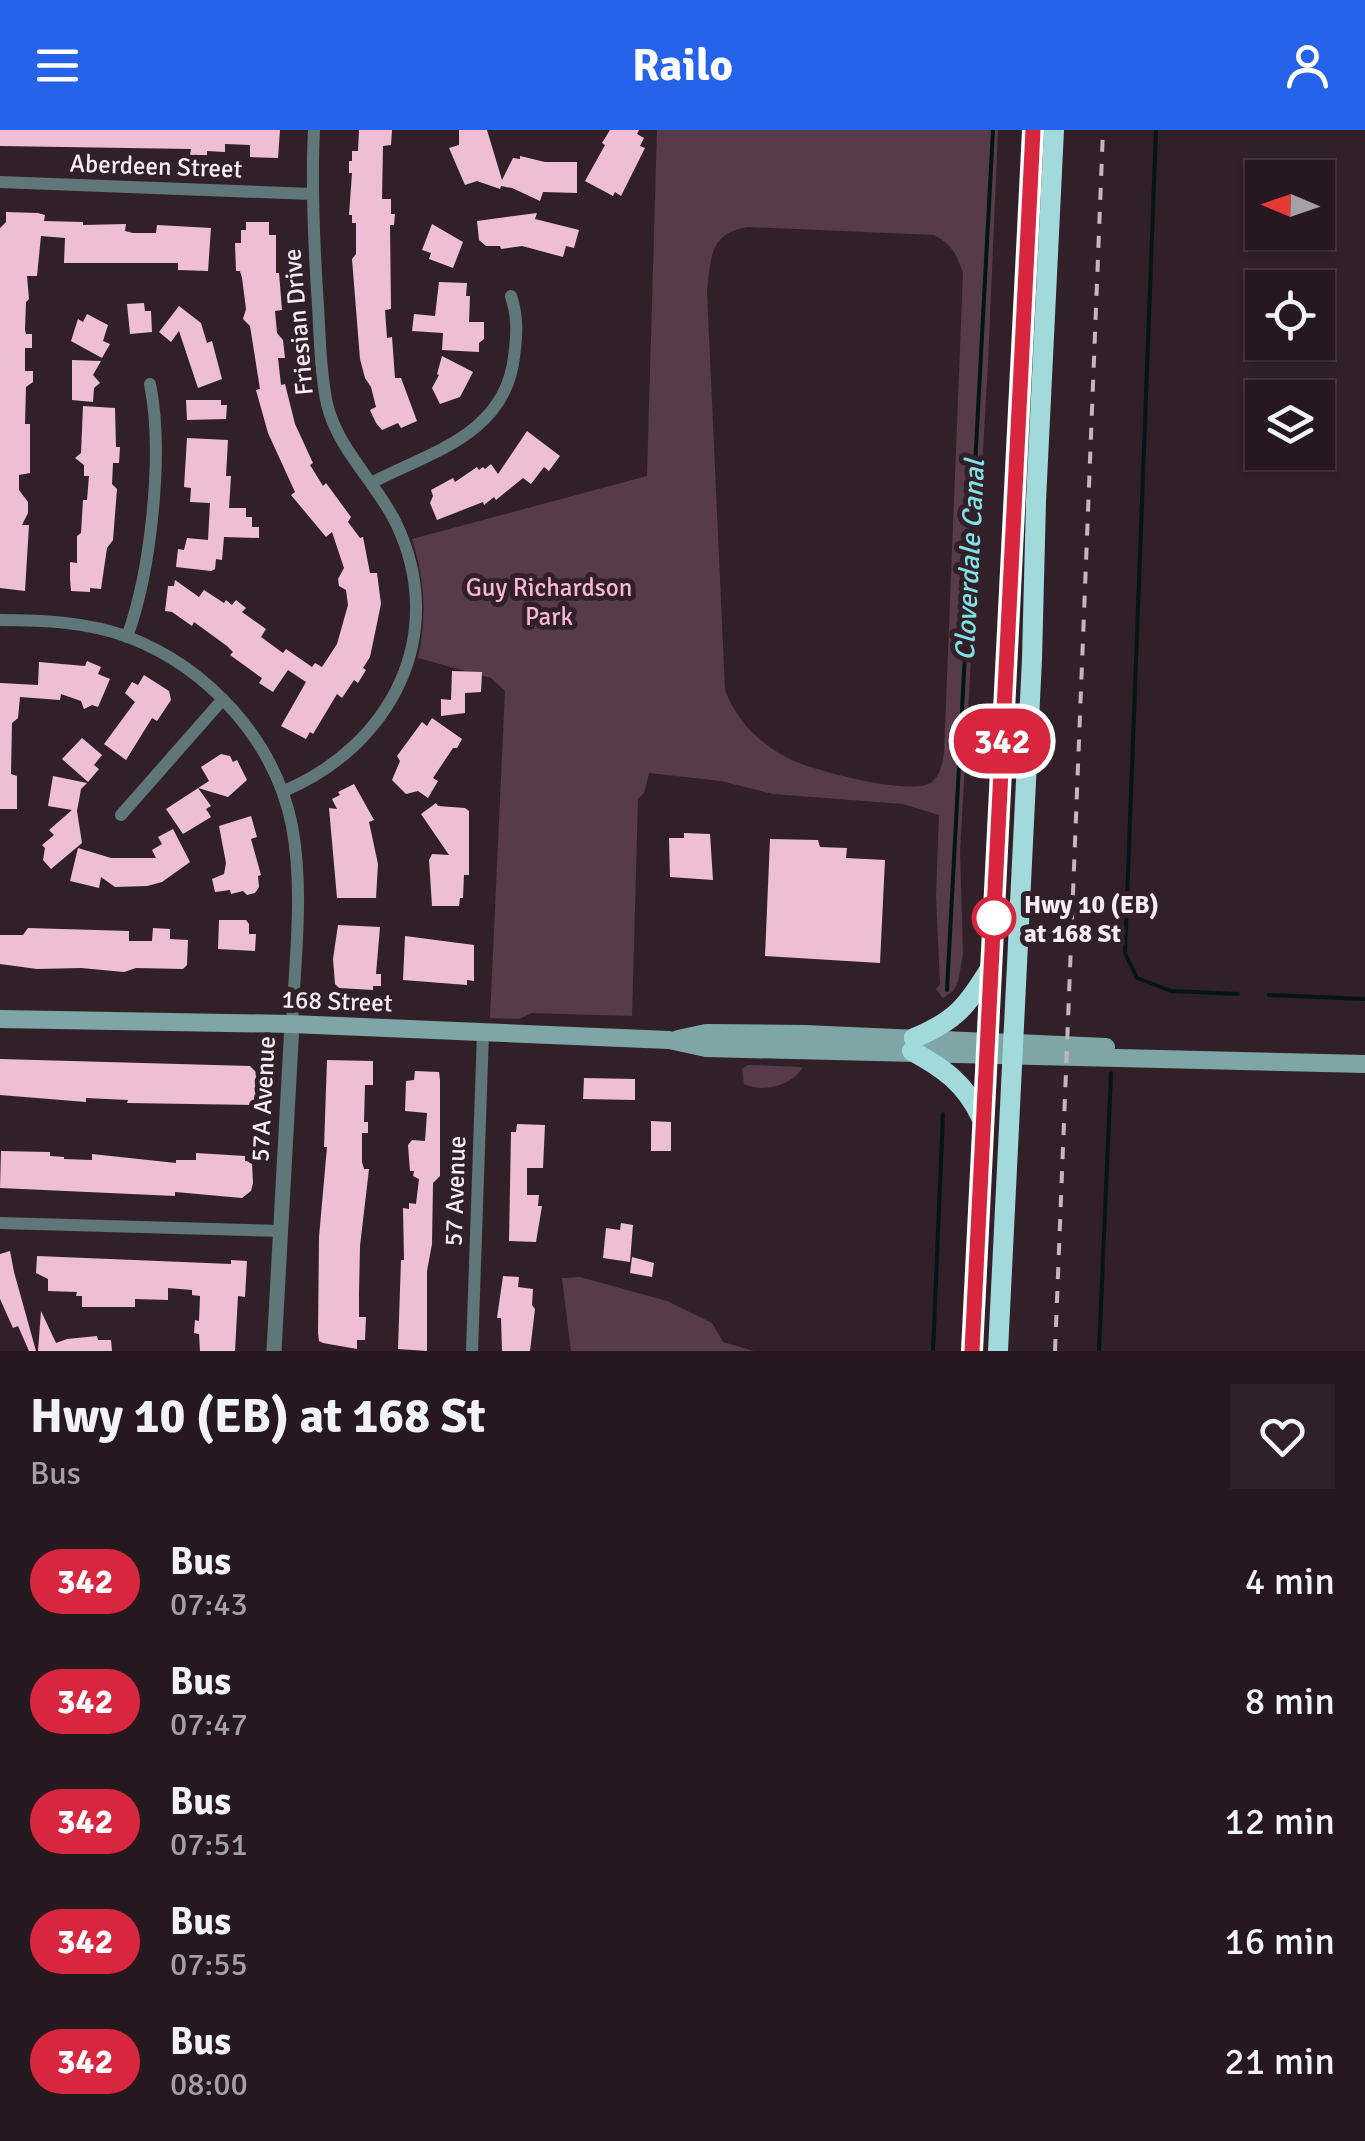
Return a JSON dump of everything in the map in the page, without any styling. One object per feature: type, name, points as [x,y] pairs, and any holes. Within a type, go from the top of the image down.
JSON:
[{"type":"highway","points":[[972,1351],[1033,130]]},
{"type":"highway","points":[[998,1351],[1054,130]]},
{"type":"highway","points":[[982,1121],[972,1097],[956,1079],[913,1045],[960,1013],[992,965]]},
{"type":"main road","name":"168 Street","points":[[0,1019],[292,1024],[673,1040],[706,1033],[1191,1061],[1211,1058],[1365,1064]]},
{"type":"street","name":"Friesian Drive","points":[[284,792],[342,758],[373,729],[398,688],[410,654],[416,608],[413,569],[396,524],[342,441],[328,406],[322,372],[311,194],[314,130]]},
{"type":"street","name":"Aberdeen Street","points":[[0,182],[311,194]]},
{"type":"street","points":[[371,483],[458,442],[496,407],[514,363],[517,312],[510,296]]},
{"type":"street","points":[[127,637],[134,617],[152,510],[155,413],[150,384]]},
{"type":"street","name":"57A Avenue","points":[[0,620],[67,623],[127,637],[176,662],[223,699],[258,744],[284,792],[297,867],[274,1351]]},
{"type":"street","points":[[121,815],[223,699]]},
{"type":"street","name":"57 Avenue","points":[[472,1351],[484,1032]]},
{"type":"street","points":[[0,1223],[281,1231]]},
{"type":"green space","name":"Guy Richardson Park","points":[[657,130],[998,130],[960,852],[963,954],[958,982],[943,998],[936,989],[940,984],[936,896],[939,815],[903,804],[773,794],[721,781],[649,773],[644,793],[638,799],[632,1016],[532,1013],[519,1019],[490,1018],[505,691],[491,678],[418,658],[423,598],[412,539],[647,476]],"holes":[[[748,227],[934,235],[953,251],[963,273],[944,753],[932,782],[922,786],[886,785],[787,758],[747,727],[725,690],[707,292],[714,249],[735,230]]]},
{"type":"green space","points":[[748,1065],[803,1067],[785,1083],[760,1088],[744,1084],[742,1069]]},
{"type":"green space","points":[[580,1277],[667,1301],[712,1323],[723,1342],[754,1351],[571,1351],[562,1278]]},
{"type":"building","points":[[0,130],[280,130],[278,158],[250,157],[250,145],[225,144],[225,152],[207,151],[207,155],[190,155],[191,149],[0,146]]},
{"type":"building","points":[[359,130],[392,130],[391,145],[383,146],[382,199],[391,199],[391,214],[395,214],[394,225],[390,225],[391,309],[385,310],[387,338],[392,337],[395,378],[401,378],[417,421],[401,428],[398,423],[382,430],[376,423],[370,410],[376,407],[371,387],[360,359],[352,259],[356,254],[356,223],[352,223],[349,215],[349,161],[352,151],[358,151]]},
{"type":"building","points":[[459,130],[487,130],[502,180],[513,158],[520,156],[545,162],[577,162],[577,193],[543,192],[540,201],[512,188],[500,189],[477,181],[465,185],[449,148],[459,145]]},
{"type":"building","points":[[610,130],[639,130],[637,134],[644,138],[640,146],[645,148],[621,196],[615,192],[613,196],[585,181]]},
{"type":"building","points":[[6,212],[38,213],[45,215],[44,221],[83,225],[126,224],[125,231],[133,233],[156,233],[157,225],[211,228],[208,271],[178,270],[178,263],[64,263],[65,238],[41,236],[37,276],[27,276],[25,330],[32,334],[32,348],[25,348],[25,371],[33,371],[33,382],[26,387],[30,473],[19,475],[19,490],[28,502],[22,525],[29,525],[25,591],[0,588],[0,228],[6,222]]},
{"type":"building","points":[[537,213],[535,219],[579,230],[574,248],[566,246],[563,257],[522,246],[486,246],[479,240],[477,221]]},
{"type":"building","points":[[246,222],[269,222],[269,235],[276,235],[276,273],[282,310],[275,311],[285,358],[278,358],[281,385],[285,384],[295,424],[313,463],[310,465],[351,517],[348,522],[363,537],[370,573],[377,573],[381,604],[370,657],[363,668],[366,670],[342,698],[337,694],[306,739],[281,726],[306,682],[288,670],[273,692],[259,683],[262,678],[230,655],[233,652],[227,646],[194,622],[192,626],[165,611],[168,586],[174,586],[175,580],[199,597],[204,590],[224,603],[226,600],[232,605],[236,600],[246,608],[242,612],[266,629],[261,637],[283,653],[286,649],[312,667],[315,663],[322,667],[337,644],[348,605],[346,590],[339,586],[344,568],[332,532],[326,537],[291,495],[295,492],[268,433],[256,390],[260,389],[250,326],[243,319],[246,309],[242,278],[240,271],[236,271],[235,243],[241,243],[241,230],[246,230]]},
{"type":"building","points":[[432,224],[463,242],[453,268],[429,259],[431,253],[422,250]]},
{"type":"building","points":[[439,282],[467,283],[469,322],[484,322],[479,352],[442,350],[443,333],[412,331],[414,314],[435,316]]},
{"type":"building","points":[[144,303],[145,311],[151,311],[152,332],[130,334],[127,304]]},
{"type":"building","points":[[179,306],[201,323],[207,343],[212,341],[222,379],[198,388],[179,331],[171,342],[159,332]]},
{"type":"building","points":[[87,314],[108,325],[103,341],[110,344],[102,358],[71,341],[78,319],[83,322]]},
{"type":"building","points":[[442,356],[473,372],[460,397],[440,404],[432,388]]},
{"type":"building","points":[[72,360],[101,361],[93,375],[100,383],[94,388],[93,402],[72,400]]},
{"type":"building","points":[[186,400],[221,400],[221,405],[227,405],[226,419],[187,420]]},
{"type":"building","points":[[83,406],[115,408],[116,447],[120,447],[119,463],[113,463],[112,484],[117,489],[113,540],[107,548],[101,589],[90,588],[90,592],[71,591],[70,579],[70,562],[77,563],[77,536],[81,533],[89,476],[84,476],[84,465],[75,458],[81,453]]},
{"type":"building","points":[[527,431],[560,456],[549,471],[544,467],[531,484],[523,478],[496,500],[494,497],[484,505],[483,502],[437,520],[430,503],[431,490],[453,478],[455,482],[477,467],[485,469],[491,464],[498,474]]},
{"type":"building","points":[[187,438],[228,440],[229,508],[246,508],[246,517],[252,517],[252,527],[259,527],[259,538],[224,537],[222,560],[216,559],[211,571],[176,567],[178,549],[184,550],[187,538],[208,540],[210,503],[190,502],[191,488],[184,487]]},
{"type":"building","points":[[87,661],[101,667],[98,674],[110,679],[98,707],[84,709],[81,701],[61,694],[60,700],[20,697],[18,718],[12,723],[11,774],[17,776],[17,809],[0,809],[0,683],[38,685],[39,662],[85,666]]},
{"type":"building","points":[[452,671],[482,672],[481,692],[465,693],[465,713],[441,716],[441,699],[451,700]]},
{"type":"building","points":[[144,675],[169,691],[171,700],[157,721],[152,718],[126,760],[104,744],[135,702],[125,693],[132,682],[138,685]]},
{"type":"building","points":[[432,718],[462,739],[433,778],[438,781],[428,798],[418,791],[406,794],[392,780],[400,761],[397,756],[422,722],[427,726]]},
{"type":"building","points":[[82,738],[102,755],[94,765],[99,769],[88,782],[62,759]]},
{"type":"building","points":[[221,754],[230,756],[233,762],[237,760],[247,780],[228,797],[198,788],[209,781],[201,767]]},
{"type":"building","points":[[53,776],[87,783],[81,789],[77,811],[82,843],[51,869],[43,860],[42,845],[54,835],[49,830],[72,810],[48,806]]},
{"type":"building","points":[[354,784],[374,820],[369,822],[378,864],[376,898],[337,898],[329,808],[337,809],[332,799]]},
{"type":"building","points":[[198,788],[211,806],[206,809],[211,817],[183,834],[166,809]]},
{"type":"building","points":[[436,803],[469,811],[469,875],[464,875],[459,906],[432,906],[429,860],[432,854],[449,855],[421,814]]},
{"type":"building","points":[[251,816],[257,837],[251,839],[261,875],[259,887],[247,895],[243,891],[215,892],[212,879],[224,874],[226,863],[219,826]]},
{"type":"building","points":[[173,829],[190,862],[162,882],[115,887],[101,877],[99,888],[70,881],[78,848],[111,858],[156,858],[152,850],[162,844],[158,837]]},
{"type":"building","points":[[684,833],[710,834],[713,880],[670,877],[669,838],[684,838]]},
{"type":"building","points":[[770,839],[818,840],[820,847],[847,848],[846,858],[885,860],[880,963],[765,956]]},
{"type":"building","points":[[219,920],[246,920],[249,934],[256,934],[255,951],[218,949]]},
{"type":"building","points":[[338,925],[380,927],[376,974],[381,974],[381,986],[373,986],[373,990],[339,988],[335,984],[333,959]]},
{"type":"building","points":[[28,928],[129,931],[129,941],[152,941],[153,928],[170,929],[170,939],[188,940],[187,965],[183,969],[136,968],[124,972],[0,964],[0,935],[23,935]]},
{"type":"building","points":[[405,936],[474,945],[474,981],[467,980],[467,985],[403,980]]},
{"type":"building","points":[[0,1059],[250,1066],[257,1073],[255,1105],[127,1103],[128,1100],[86,1098],[86,1102],[0,1095]]},
{"type":"building","points":[[327,1060],[373,1061],[373,1085],[365,1085],[364,1122],[368,1122],[368,1133],[362,1133],[362,1162],[364,1169],[369,1169],[360,1246],[359,1317],[366,1317],[365,1340],[357,1340],[357,1349],[323,1343],[318,1333]]},
{"type":"building","points":[[415,1071],[439,1072],[440,1080],[440,1176],[433,1183],[427,1351],[398,1349],[403,1208],[409,1209],[409,1203],[416,1204],[419,1179],[410,1171],[408,1145],[412,1140],[425,1141],[427,1113],[405,1111],[406,1081],[414,1080]]},
{"type":"building","points":[[584,1078],[635,1079],[635,1100],[583,1099]]},
{"type":"building","points":[[651,1121],[671,1122],[671,1151],[651,1151]]},
{"type":"building","points":[[517,1124],[545,1125],[543,1168],[527,1168],[527,1195],[539,1195],[538,1206],[542,1206],[536,1242],[509,1241],[511,1132],[516,1132]]},
{"type":"building","points":[[1,1151],[50,1152],[50,1156],[64,1159],[92,1160],[92,1154],[176,1163],[196,1160],[196,1153],[245,1156],[245,1161],[252,1162],[253,1183],[251,1191],[242,1198],[175,1192],[175,1196],[0,1188]]},
{"type":"building","points":[[621,1223],[633,1225],[630,1262],[603,1258],[606,1228],[620,1230]]},
{"type":"building","points":[[10,1251],[36,1351],[29,1351],[18,1326],[13,1328],[0,1299],[0,1254]]},
{"type":"building","points":[[37,1256],[231,1264],[231,1260],[247,1261],[245,1297],[238,1296],[235,1351],[200,1351],[199,1334],[194,1333],[195,1320],[199,1321],[200,1296],[192,1295],[192,1290],[168,1288],[168,1300],[135,1299],[135,1307],[82,1307],[82,1296],[76,1296],[77,1292],[48,1291],[48,1279],[36,1273]]},
{"type":"building","points":[[632,1257],[654,1263],[652,1277],[630,1273]]},
{"type":"building","points":[[503,1276],[519,1277],[518,1287],[533,1289],[530,1351],[502,1351],[501,1318],[497,1318]]},
{"type":"building","points":[[41,1311],[56,1343],[97,1336],[98,1340],[111,1340],[112,1351],[38,1351]]},
{"type":"waterway","name":"Cloverdale Canal","points":[[947,990],[993,130]]},
{"type":"waterway","points":[[1156,130],[1125,953],[1137,978],[1171,991],[1238,994]]},
{"type":"waterway","points":[[1269,995],[1365,999]]},
{"type":"waterway","points":[[1099,1351],[1111,1073]]},
{"type":"waterway","name":"Cloverdale Canal","points":[[933,1351],[943,1114]]},
{"type":"railway","points":[[1055,1351],[1103,130]]},
{"type":"bus line","name":"342","points":[[972,1351],[1033,130]]},
{"type":"place","name":"Hwy 10 (EB) at 168 St","points":[[994,918]]}]
